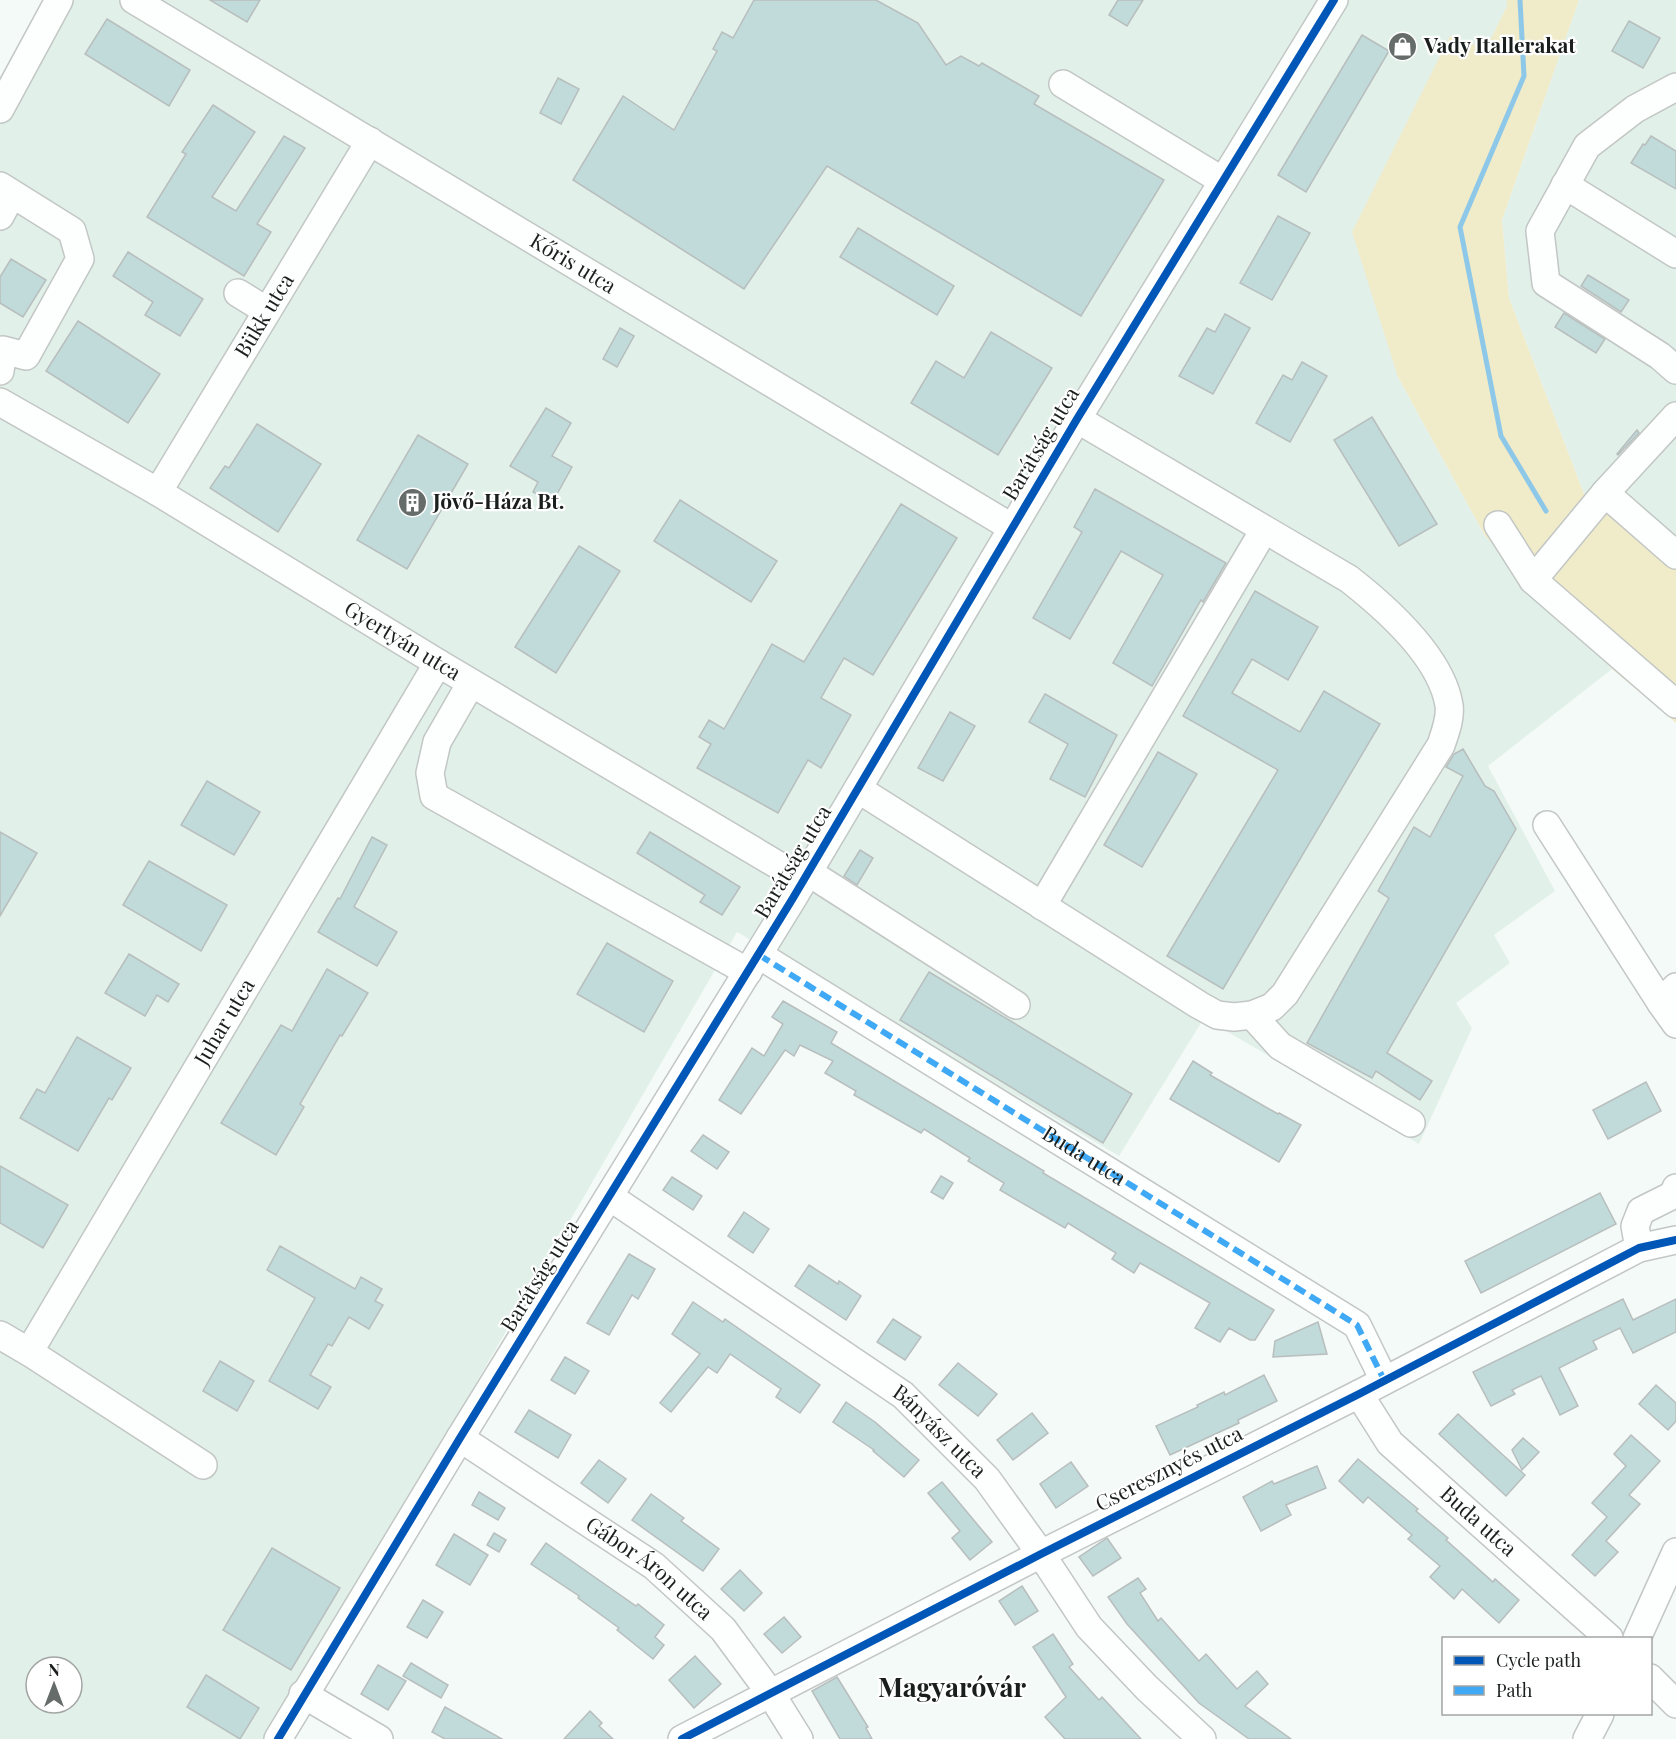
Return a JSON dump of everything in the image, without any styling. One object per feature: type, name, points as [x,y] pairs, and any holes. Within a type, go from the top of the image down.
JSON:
[{"type":"street","points":[[0,110],[8,75],[59,0]]},
{"type":"street","name":"Kőris utca","points":[[134,0],[1011,527]]},
{"type":"street","name":"Barátság utca","points":[[278,1739],[303,1694],[610,1197],[858,789],[1077,419],[1108,346],[1223,182],[1329,2]]},
{"type":"street","points":[[1063,84],[1223,182]]},
{"type":"street","points":[[1676,87],[1635,109],[1587,146],[1540,231],[1546,283],[1660,356],[1676,370]]},
{"type":"street","name":"Bükk utca","points":[[158,492],[370,141]]},
{"type":"street","points":[[1565,185],[1676,254]]},
{"type":"street","points":[[1,356],[27,356],[80,259],[72,231],[4,199]]},
{"type":"street","points":[[238,293],[267,311]]},
{"type":"street","name":"Gyertyán utca","points":[[0,402],[158,492],[471,683],[806,876],[1016,1005]]},
{"type":"street","points":[[1533,580],[1605,493],[1676,416]]},
{"type":"street","points":[[858,789],[1217,1015],[1234,1017],[1252,1015],[1272,1007],[1285,994],[1441,746],[1449,707],[1445,691],[1422,651],[1378,602],[1349,579],[1077,419]]},
{"type":"street","points":[[1605,493],[1673,545]]},
{"type":"street","points":[[1498,525],[1533,580],[1676,704]]},
{"type":"street","points":[[1042,906],[1264,530]]},
{"type":"street","name":"Juhar utca","points":[[29,1352],[438,663]]},
{"type":"street","name":"Buda utca","points":[[471,683],[437,742],[430,773],[435,796],[753,963],[1357,1325],[1384,1380]]},
{"type":"street","points":[[1547,825],[1671,1005]]},
{"type":"street","points":[[1252,1015],[1280,1046],[1412,1123]]},
{"type":"street","points":[[1639,1248],[1635,1226],[1641,1211],[1673,1195],[1676,1188]]},
{"type":"street","name":"Bányász utca","points":[[610,1197],[903,1395],[987,1479],[1041,1554],[1089,1627],[1147,1688],[1202,1739]]},
{"type":"street","name":"Cseresznyés utca","points":[[682,1739],[1041,1554],[1359,1394],[1639,1248],[1676,1240]]},
{"type":"street","points":[[0,1335],[203,1466]]},
{"type":"street","name":"Buda utca","points":[[1359,1394],[1390,1443],[1608,1637]]},
{"type":"street","name":"Gábor Áron utca","points":[[460,1438],[654,1566],[723,1629],[771,1694],[799,1739]]},
{"type":"street","points":[[1637,1637],[1676,1552]]},
{"type":"street","points":[[1652,1680],[1676,1704]]},
{"type":"street","points":[[303,1694],[379,1739]]},
{"type":"street","points":[[1587,1739],[1599,1715]]},
{"type":"shaded area","points":[[46,0],[1507,0],[1507,6],[1486,50],[1450,36],[1398,377],[1485,536],[1612,669],[1488,766],[1555,891],[1494,935],[1510,963],[1456,1003],[1472,1028],[1419,1144],[1204,1018],[1119,1156],[737,932],[270,1739],[0,1739],[0,83]]},
{"type":"shaded area","points":[[1507,0],[1579,0],[1502,220],[1509,298],[1584,494],[1676,570],[1676,723],[1612,669],[1485,536],[1398,377],[1352,232],[1450,36],[1486,49],[1507,6]]},
{"type":"shaded area","points":[[1579,0],[1676,0],[1676,570],[1584,494],[1509,298],[1502,220]]},
{"type":"building","points":[[210,0],[260,0],[247,22]]},
{"type":"building","points":[[754,0],[876,0],[918,23],[946,65],[961,56],[979,66],[982,63],[1039,96],[1034,104],[1164,180],[1081,316],[827,166],[744,289],[573,180],[623,96],[674,130],[717,51],[713,49],[722,32],[733,38]]},
{"type":"building","points":[[1118,0],[1143,0],[1127,26],[1109,15]]},
{"type":"building","points":[[107,19],[190,70],[169,106],[85,54]]},
{"type":"building","points":[[1629,21],[1660,38],[1643,68],[1612,51]]},
{"type":"building","points":[[1362,35],[1389,51],[1306,192],[1278,175]]},
{"type":"building","points":[[558,78],[579,89],[561,124],[540,113]]},
{"type":"building","points":[[213,105],[255,132],[212,197],[236,211],[284,136],[305,148],[257,224],[271,232],[244,276],[147,217],[186,154],[182,152]]},
{"type":"building","points":[[1651,136],[1676,151],[1676,189],[1631,163]]},
{"type":"building","points":[[1278,216],[1310,233],[1272,300],[1240,283]]},
{"type":"building","points":[[858,228],[954,286],[937,315],[840,257]]},
{"type":"building","points":[[128,252],[203,299],[180,336],[145,315],[153,302],[113,276]]},
{"type":"building","points":[[11,259],[46,280],[23,317],[0,303],[0,277]]},
{"type":"building","points":[[1588,275],[1629,300],[1621,312],[1581,286]]},
{"type":"building","points":[[1564,313],[1605,339],[1596,353],[1555,327]]},
{"type":"building","points":[[1225,314],[1250,328],[1213,394],[1179,376],[1207,328],[1215,332]]},
{"type":"building","points":[[78,321],[160,374],[128,423],[46,371]]},
{"type":"building","points":[[620,328],[634,336],[617,367],[603,359]]},
{"type":"building","points":[[991,332],[1052,368],[998,455],[911,403],[936,361],[964,378]]},
{"type":"building","points":[[1302,362],[1327,376],[1290,442],[1256,423],[1283,375],[1292,380]]},
{"type":"building","points":[[546,408],[571,423],[552,456],[572,467],[552,503],[533,492],[538,482],[510,466]]},
{"type":"building","points":[[1372,417],[1437,524],[1399,546],[1334,440]]},
{"type":"building","points":[[257,424],[321,464],[278,532],[210,488],[225,466],[229,468]]},
{"type":"building","points":[[1637,430],[1639,433],[1618,455],[1617,454]]},
{"type":"building","name":"Jövő-Háza Bt.","points":[[418,435],[468,464],[407,569],[357,540]]},
{"type":"building","points":[[1095,489],[1226,563],[1203,602],[1201,600],[1152,686],[1113,663],[1163,575],[1121,551],[1070,639],[1033,618],[1082,532],[1074,527]]},
{"type":"building","points":[[680,500],[777,561],[751,602],[654,541]]},
{"type":"building","points":[[901,504],[957,538],[873,675],[844,658],[821,698],[851,715],[821,768],[808,760],[778,813],[697,768],[711,744],[699,737],[709,720],[724,729],[772,644],[804,662]]},
{"type":"building","points":[[579,546],[620,571],[556,673],[515,647]]},
{"type":"building","points":[[1255,591],[1318,627],[1288,680],[1252,659],[1232,693],[1300,732],[1324,691],[1380,724],[1223,989],[1167,956],[1278,770],[1183,716]]},
{"type":"building","points":[[1045,694],[1117,735],[1085,797],[1050,779],[1068,744],[1029,722]]},
{"type":"building","points":[[950,712],[975,726],[943,781],[918,768]]},
{"type":"building","points":[[1463,749],[1485,786],[1494,791],[1516,829],[1387,1053],[1432,1081],[1420,1100],[1376,1071],[1372,1078],[1307,1043],[1389,898],[1378,891],[1414,827],[1430,837],[1463,776],[1446,767],[1454,754]]},
{"type":"building","points":[[1158,752],[1197,774],[1142,867],[1104,845]]},
{"type":"building","points":[[207,781],[260,812],[234,855],[181,825]]},
{"type":"building","points":[[0,832],[37,853],[0,916]]},
{"type":"building","points":[[650,832],[740,887],[722,915],[700,902],[705,895],[637,853]]},
{"type":"building","points":[[372,837],[387,845],[354,907],[397,932],[377,966],[318,932],[338,898],[340,899]]},
{"type":"building","points":[[860,850],[873,858],[857,885],[844,876]]},
{"type":"building","points":[[149,861],[227,905],[201,951],[123,905]]},
{"type":"building","points":[[607,943],[673,981],[644,1032],[577,994]]},
{"type":"building","points":[[129,954],[179,984],[168,1002],[157,995],[145,1016],[105,993]]},
{"type":"building","points":[[327,969],[368,993],[342,1036],[340,1035],[300,1104],[304,1107],[276,1155],[221,1123],[281,1025],[292,1031]]},
{"type":"building","points":[[929,972],[1132,1094],[1103,1143],[900,1020]]},
{"type":"building","points":[[783,1001],[837,1032],[831,1043],[1044,1171],[1043,1173],[1274,1310],[1255,1340],[1250,1340],[1229,1328],[1220,1342],[1195,1328],[1210,1303],[1140,1263],[1134,1273],[1112,1259],[1116,1253],[1068,1223],[1065,1228],[1000,1190],[1004,1183],[968,1161],[970,1158],[924,1129],[921,1133],[854,1095],[856,1091],[825,1073],[833,1061],[800,1045],[794,1056],[785,1050],[741,1114],[719,1100],[752,1048],[764,1056],[783,1024],[772,1017]]},
{"type":"building","points":[[77,1037],[131,1068],[112,1100],[109,1098],[78,1151],[20,1118],[37,1089],[45,1093]]},
{"type":"building","points":[[1193,1061],[1212,1073],[1210,1075],[1301,1125],[1279,1162],[1170,1099]]},
{"type":"building","points":[[1646,1082],[1661,1111],[1608,1139],[1593,1110]]},
{"type":"building","points":[[703,1135],[729,1152],[717,1169],[691,1151]]},
{"type":"building","points":[[0,1166],[68,1205],[43,1248],[0,1223]]},
{"type":"building","points":[[941,1176],[953,1183],[943,1199],[931,1192]]},
{"type":"building","points":[[672,1177],[702,1196],[693,1210],[663,1190]]},
{"type":"building","points":[[1600,1193],[1616,1224],[1481,1293],[1465,1261]]},
{"type":"building","points":[[744,1212],[769,1229],[753,1253],[728,1236]]},
{"type":"building","points":[[280,1246],[355,1289],[361,1277],[382,1289],[375,1301],[383,1305],[369,1329],[349,1317],[332,1346],[328,1344],[310,1375],[331,1387],[318,1409],[269,1381],[315,1298],[267,1270]]},
{"type":"building","points":[[629,1254],[655,1269],[638,1299],[632,1295],[609,1335],[587,1323]]},
{"type":"building","points":[[809,1265],[861,1296],[846,1320],[795,1286]]},
{"type":"building","points":[[1623,1299],[1633,1320],[1676,1299],[1676,1332],[1633,1353],[1620,1328],[1593,1341],[1597,1349],[1559,1368],[1578,1406],[1560,1415],[1541,1376],[1512,1390],[1515,1394],[1491,1406],[1473,1372]]},
{"type":"building","points":[[693,1302],[723,1322],[725,1319],[820,1385],[800,1413],[776,1397],[781,1389],[730,1354],[717,1373],[708,1367],[671,1412],[660,1403],[700,1354],[672,1334]]},
{"type":"building","points":[[893,1319],[921,1337],[905,1360],[877,1342]]},
{"type":"building","points":[[1318,1322],[1327,1354],[1273,1357],[1275,1341]]},
{"type":"building","points":[[565,1357],[589,1371],[575,1394],[551,1380]]},
{"type":"building","points":[[220,1361],[254,1381],[237,1411],[203,1391]]},
{"type":"building","points":[[958,1363],[997,1394],[978,1416],[939,1385]]},
{"type":"building","points":[[1264,1375],[1277,1401],[1238,1420],[1239,1423],[1170,1455],[1156,1426]]},
{"type":"building","points":[[1656,1385],[1676,1403],[1676,1421],[1668,1430],[1639,1404]]},
{"type":"building","points":[[846,1402],[875,1422],[919,1460],[904,1477],[874,1450],[833,1422]]},
{"type":"building","points":[[529,1410],[571,1435],[558,1458],[515,1432]]},
{"type":"building","points":[[1032,1413],[1048,1433],[1013,1460],[997,1440]]},
{"type":"building","points":[[1458,1414],[1525,1475],[1506,1496],[1439,1434]]},
{"type":"building","points":[[1631,1435],[1660,1461],[1629,1495],[1640,1504],[1606,1541],[1618,1552],[1595,1576],[1572,1555],[1607,1517],[1592,1503],[1626,1466],[1614,1454]]},
{"type":"building","points":[[1523,1438],[1539,1452],[1522,1470],[1512,1450]]},
{"type":"building","points":[[1358,1459],[1418,1509],[1416,1511],[1448,1538],[1446,1540],[1493,1582],[1495,1579],[1519,1600],[1499,1623],[1462,1589],[1454,1599],[1430,1577],[1440,1566],[1408,1539],[1412,1535],[1368,1497],[1363,1503],[1339,1481]]},
{"type":"building","points":[[599,1460],[626,1479],[608,1503],[581,1483]]},
{"type":"building","points":[[1071,1462],[1088,1486],[1056,1508],[1040,1484]]},
{"type":"building","points":[[1317,1466],[1326,1488],[1286,1505],[1291,1515],[1261,1531],[1243,1497],[1272,1481],[1274,1484]]},
{"type":"building","points":[[942,1482],[992,1542],[970,1560],[952,1538],[960,1531],[928,1493]]},
{"type":"building","points":[[479,1492],[505,1508],[498,1520],[472,1505]]},
{"type":"building","points":[[651,1494],[684,1518],[681,1521],[719,1549],[703,1571],[632,1520]]},
{"type":"building","points":[[494,1533],[506,1540],[499,1552],[487,1545]]},
{"type":"building","points":[[454,1534],[488,1555],[470,1585],[436,1565]]},
{"type":"building","points":[[1107,1538],[1121,1558],[1093,1576],[1079,1557]]},
{"type":"building","points":[[546,1543],[636,1606],[638,1604],[664,1625],[655,1637],[664,1645],[653,1659],[617,1630],[619,1628],[578,1598],[579,1596],[531,1564]]},
{"type":"building","points":[[272,1548],[340,1588],[291,1670],[223,1630]]},
{"type":"building","points":[[740,1570],[762,1593],[744,1611],[721,1589]]},
{"type":"building","points":[[1138,1578],[1146,1589],[1140,1593],[1158,1621],[1161,1618],[1199,1661],[1206,1654],[1237,1689],[1257,1671],[1268,1684],[1245,1706],[1291,1739],[1249,1739],[1199,1703],[1127,1624],[1108,1597]]},
{"type":"building","points":[[1022,1586],[1038,1611],[1015,1625],[999,1601]]},
{"type":"building","points":[[423,1600],[443,1612],[427,1638],[407,1627]]},
{"type":"building","points":[[784,1617],[801,1637],[782,1653],[764,1634]]},
{"type":"building","points":[[1053,1634],[1073,1664],[1069,1667],[1099,1700],[1102,1697],[1141,1739],[1065,1739],[1045,1717],[1066,1697],[1033,1647]]},
{"type":"building","points":[[695,1656],[721,1684],[694,1708],[669,1680]]},
{"type":"building","points":[[411,1663],[448,1685],[441,1698],[403,1676]]},
{"type":"building","points":[[378,1665],[406,1681],[388,1710],[361,1694]]},
{"type":"building","points":[[206,1675],[259,1708],[240,1739],[187,1707]]},
{"type":"building","points":[[837,1677],[868,1727],[866,1728],[872,1739],[840,1739],[812,1691]]},
{"type":"building","points":[[445,1707],[502,1739],[445,1739],[432,1732]]},
{"type":"building","points":[[590,1711],[602,1723],[599,1726],[613,1739],[564,1739]]},
{"type":"waterway","points":[[1520,0],[1524,76],[1460,227],[1501,436],[1546,511]]},
{"type":"marked path","points":[[759,955],[1357,1325],[1384,1380]]},
{"type":"cycle path","points":[[278,1739],[460,1438],[793,898],[1077,419],[1334,0]]},
{"type":"cycle path","points":[[682,1739],[1041,1554],[1359,1394],[1639,1248],[1676,1240]]},
{"type":"place","name":"Vady Itallerakat","points":[[1403,46]]},
{"type":"place","name":"Jövő-Háza Bt.","points":[[412,502]]},
{"type":"district","name":"Magyaróvár","points":[[952,1688]]}]
